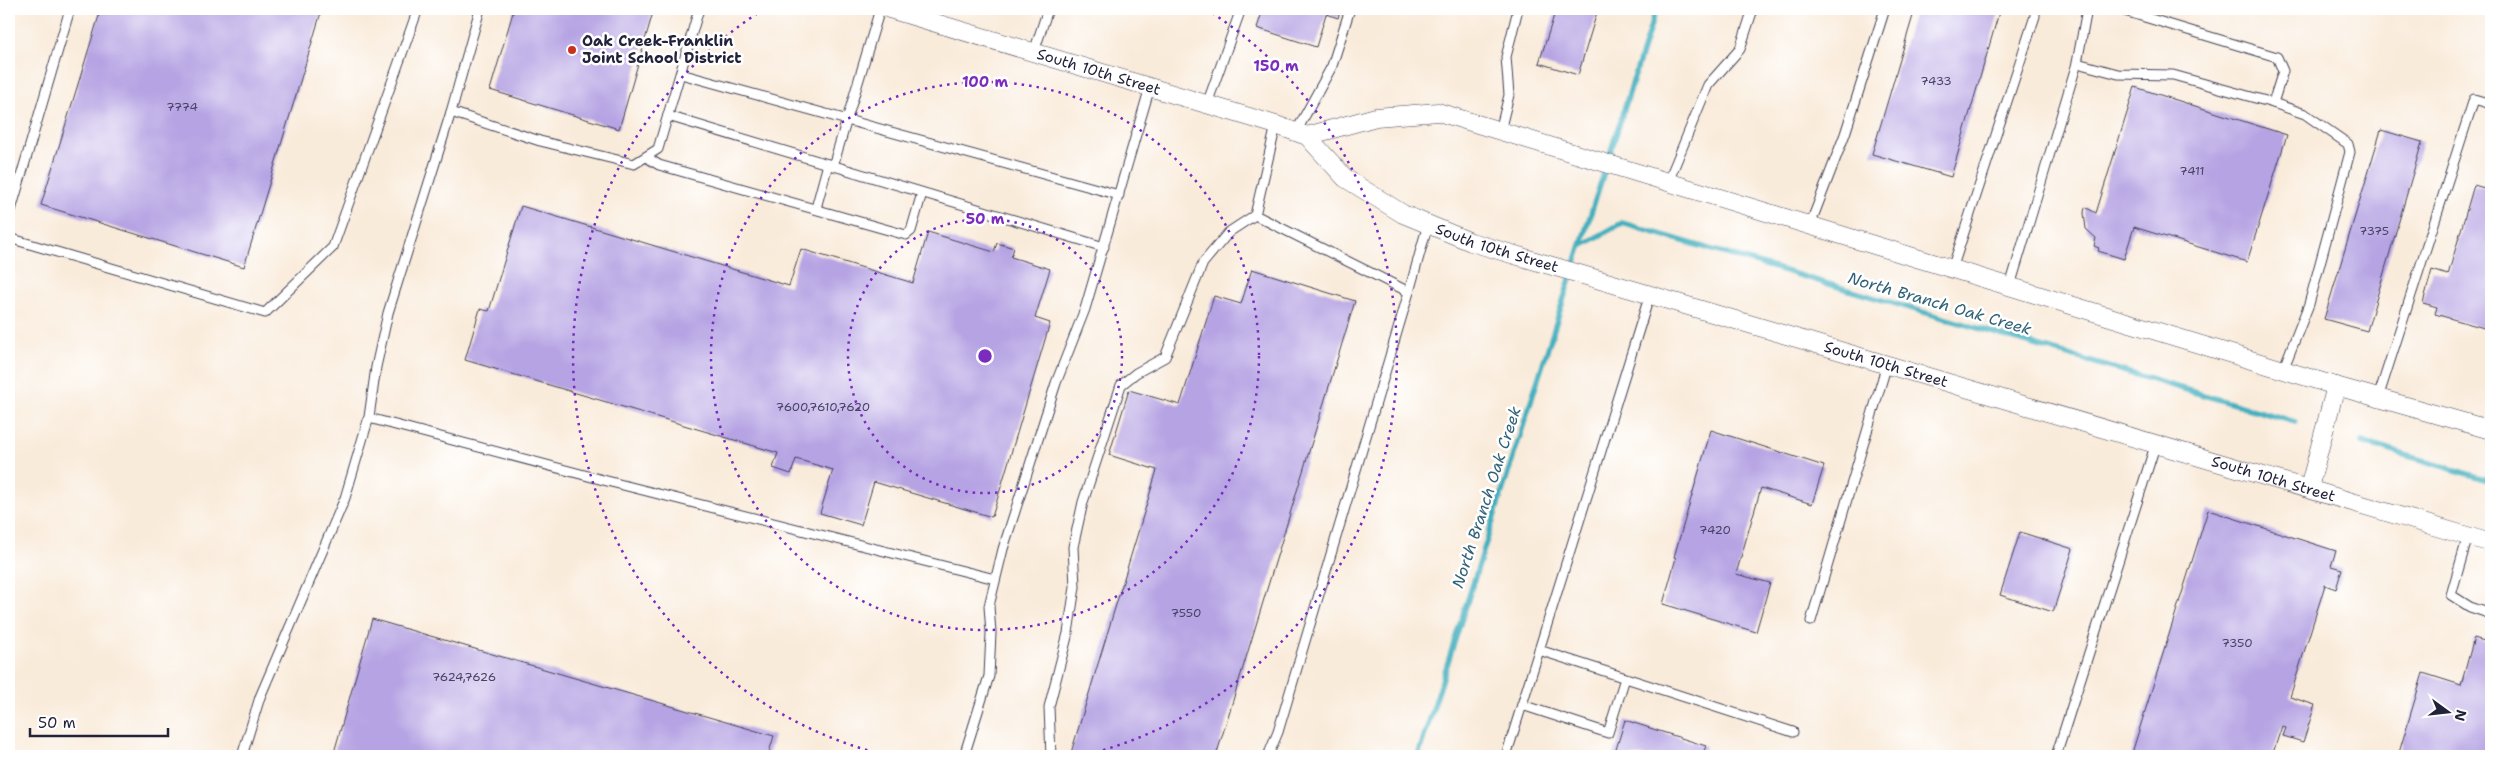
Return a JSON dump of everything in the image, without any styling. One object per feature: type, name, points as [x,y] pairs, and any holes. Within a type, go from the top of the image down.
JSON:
[{"type":"street","name":"South 10th Street","points":[[889,9],[1302,134],[1345,178],[1403,214],[1471,242],[2491,543]]},
{"type":"street","points":[[1302,134],[1376,117],[1438,112],[2283,370],[2491,430]]},
{"type":"street","points":[[2309,488],[2336,386]]},
{"type":"lane","points":[[9,217],[70,9]]},
{"type":"lane","points":[[9,238],[265,313],[333,247],[418,9]]},
{"type":"lane","points":[[242,756],[260,697],[345,498],[369,418],[376,367],[388,313],[451,112],[480,9]]},
{"type":"lane","points":[[451,112],[540,141],[634,164],[658,149],[699,9]]},
{"type":"lane","points":[[816,208],[847,120],[880,9]]},
{"type":"lane","points":[[1034,52],[1048,9]]},
{"type":"lane","points":[[1207,104],[1241,9]]},
{"type":"lane","points":[[1302,134],[1332,66],[1350,9]]},
{"type":"lane","points":[[1500,131],[1510,95],[1506,57],[1518,9]]},
{"type":"lane","points":[[1668,182],[1708,85],[1740,49],[1753,9]]},
{"type":"lane","points":[[1810,226],[1846,134],[1885,9]]},
{"type":"lane","points":[[1952,269],[2035,16],[2035,9]]},
{"type":"lane","points":[[2010,286],[2077,63],[2087,9]]},
{"type":"lane","points":[[2118,9],[2277,57],[2283,71],[2272,103]]},
{"type":"lane","points":[[2077,63],[2118,74],[2173,75],[2272,103],[2305,114],[2348,144],[2350,152],[2308,304],[2283,370]]},
{"type":"lane","points":[[681,74],[1119,195]]},
{"type":"lane","points":[[964,756],[989,676],[991,633],[989,606],[995,579],[1056,383],[1084,309],[1104,247],[1150,87]]},
{"type":"lane","points":[[2378,398],[2474,99],[2491,104]]},
{"type":"lane","points":[[668,116],[1104,247]]},
{"type":"lane","points":[[1051,756],[1049,707],[1068,633],[1075,587],[1072,547],[1083,502],[1121,385],[1136,373],[1165,357],[1203,264],[1229,232],[1255,215],[1276,125]]},
{"type":"lane","points":[[646,157],[659,165],[906,235],[911,231],[922,193]]},
{"type":"lane","points":[[1255,215],[1409,292]]},
{"type":"lane","points":[[1268,756],[1278,732],[1428,224]]},
{"type":"lane","points":[[1506,756],[1650,294]]},
{"type":"lane","points":[[1810,621],[1888,364]]},
{"type":"lane","points":[[369,418],[607,481],[995,579]]},
{"type":"lane","points":[[2056,756],[2156,443]]},
{"type":"lane","points":[[2468,536],[2451,595],[2470,607],[2491,614]]},
{"type":"lane","points":[[1539,650],[1792,732]]},
{"type":"lane","points":[[1522,705],[1608,733],[1625,678]]},
{"type":"building","points":[[101,9],[322,9],[244,267],[41,205]]},
{"type":"building","name":"Oak Creek-Franklin Joint School District","points":[[514,9],[654,9],[619,129],[490,90]]},
{"type":"building","points":[[1263,9],[1341,9],[1338,18],[1326,14],[1316,47],[1257,28]]},
{"type":"building","points":[[1556,9],[1598,9],[1578,75],[1539,63]]},
{"type":"building","points":[[1915,9],[2000,9],[1951,177],[1872,154]]},
{"type":"building","points":[[2135,87],[2287,135],[2247,262],[2134,227],[2124,259],[2098,251],[2099,248],[2094,246],[2096,238],[2086,229],[2085,207],[2096,213]]},
{"type":"building","points":[[2381,130],[2422,142],[2367,331],[2324,319]]},
{"type":"building","points":[[2474,185],[2491,190],[2491,330],[2435,314],[2437,307],[2423,303],[2432,270],[2448,275]]},
{"type":"building","points":[[521,206],[789,286],[801,249],[913,283],[928,232],[994,252],[997,243],[1014,248],[1011,257],[1050,269],[1035,318],[1050,323],[992,517],[874,482],[861,525],[820,513],[833,470],[796,459],[791,474],[773,468],[778,453],[465,360],[480,309],[489,311]]},
{"type":"building","points":[[1252,269],[1355,301],[1216,756],[1070,756],[1157,470],[1109,455],[1129,390],[1180,405],[1214,296],[1241,304]]},
{"type":"building","points":[[1711,430],[1824,466],[1812,504],[1761,488],[1736,574],[1770,583],[1756,632],[1663,604],[1676,558],[1674,557]]},
{"type":"building","points":[[2208,510],[2336,551],[2331,566],[2342,569],[2336,589],[2325,585],[2290,697],[2315,705],[2303,742],[2283,736],[2286,728],[2282,726],[2272,756],[2131,756]]},
{"type":"building","points":[[2020,532],[2073,549],[2053,612],[2000,595]]},
{"type":"building","points":[[372,619],[774,736],[768,756],[333,756]]},
{"type":"building","points":[[2474,638],[2491,643],[2491,756],[2398,756],[2423,673],[2461,685]]},
{"type":"building","points":[[1625,720],[1706,746],[1702,756],[1614,756]]},
{"type":"waterway","name":"North Branch Oak Creek","points":[[1418,756],[1656,9]]},
{"type":"waterway","name":"North Branch Oak Creek","points":[[1581,246],[1622,223],[2295,422]]},
{"type":"waterway","name":"North Branch Oak Creek","points":[[2362,442],[2491,481]]},
{"type":"place","name":"Oak Creek-Franklin Joint School District","points":[[572,50]]}]
